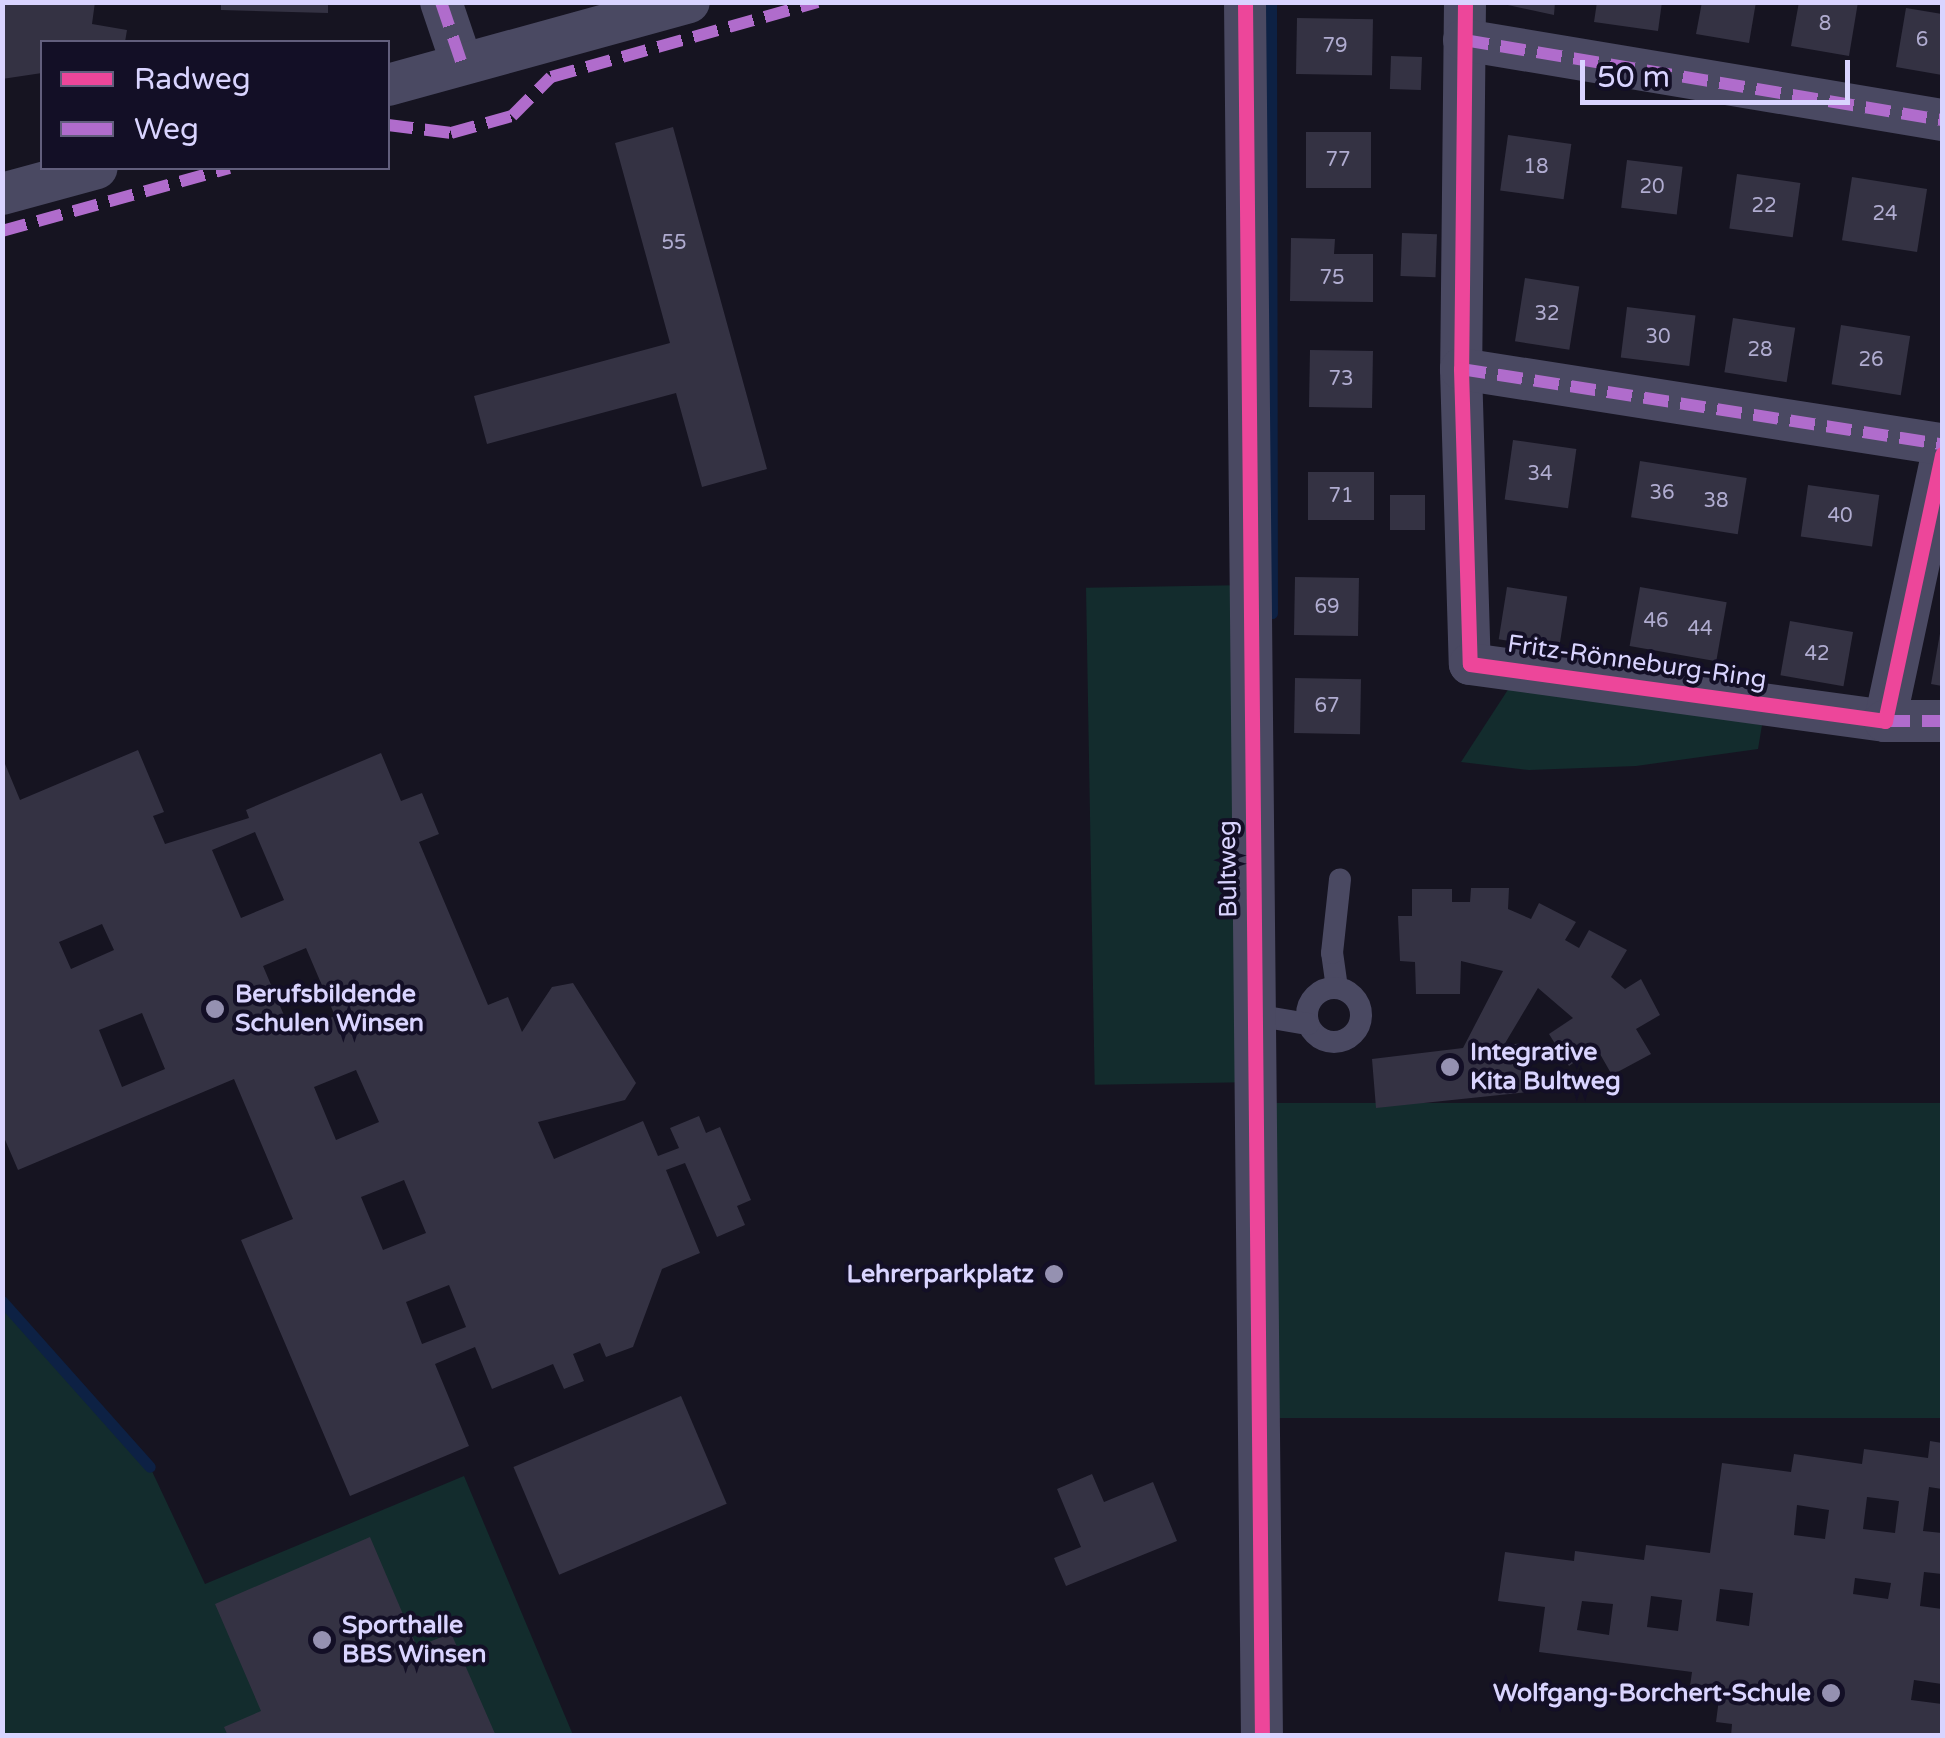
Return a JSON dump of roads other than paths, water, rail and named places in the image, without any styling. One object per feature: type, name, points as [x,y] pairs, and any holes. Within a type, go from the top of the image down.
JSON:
[{"type":"street","points":[[441,2],[462,64]]},
{"type":"street","points":[[390,84],[689,2]]},
{"type":"street","name":"Bultweg","points":[[1244,2],[1262,1736]]},
{"type":"street","name":"Fritz-Rönneburg-Ring","points":[[1942,120],[1465,21],[1462,369],[1470,664],[1885,721],[1942,721]]},
{"type":"street","points":[[2,194],[90,170]]},
{"type":"street","points":[[1462,369],[1942,444]]},
{"type":"street","points":[[1885,721],[1942,454]]},
{"type":"lane","points":[[1254,1015],[1308,1024],[1332,1042],[1359,1028],[1360,1007],[1337,988],[1332,954],[1340,879]]},
{"type":"lane","points":[[1308,1024],[1310,1003],[1337,988]]},
{"type":"waterway","points":[[1271,2],[1272,613]]},
{"type":"waterway","points":[[2,1301],[150,1467]]},
{"type":"place","name":"Berufsbildende Schulen Winsen","points":[[215,1009]]},
{"type":"place","name":"Integrative Kita Bultweg","points":[[1450,1067]]},
{"type":"place","name":"Lehrerparkplatz","points":[[1054,1274]]},
{"type":"place","name":"Sporthalle BBS Winsen","points":[[322,1640]]},
{"type":"place","name":"Wolfgang-Borchert-Schule","points":[[1831,1693]]}]
